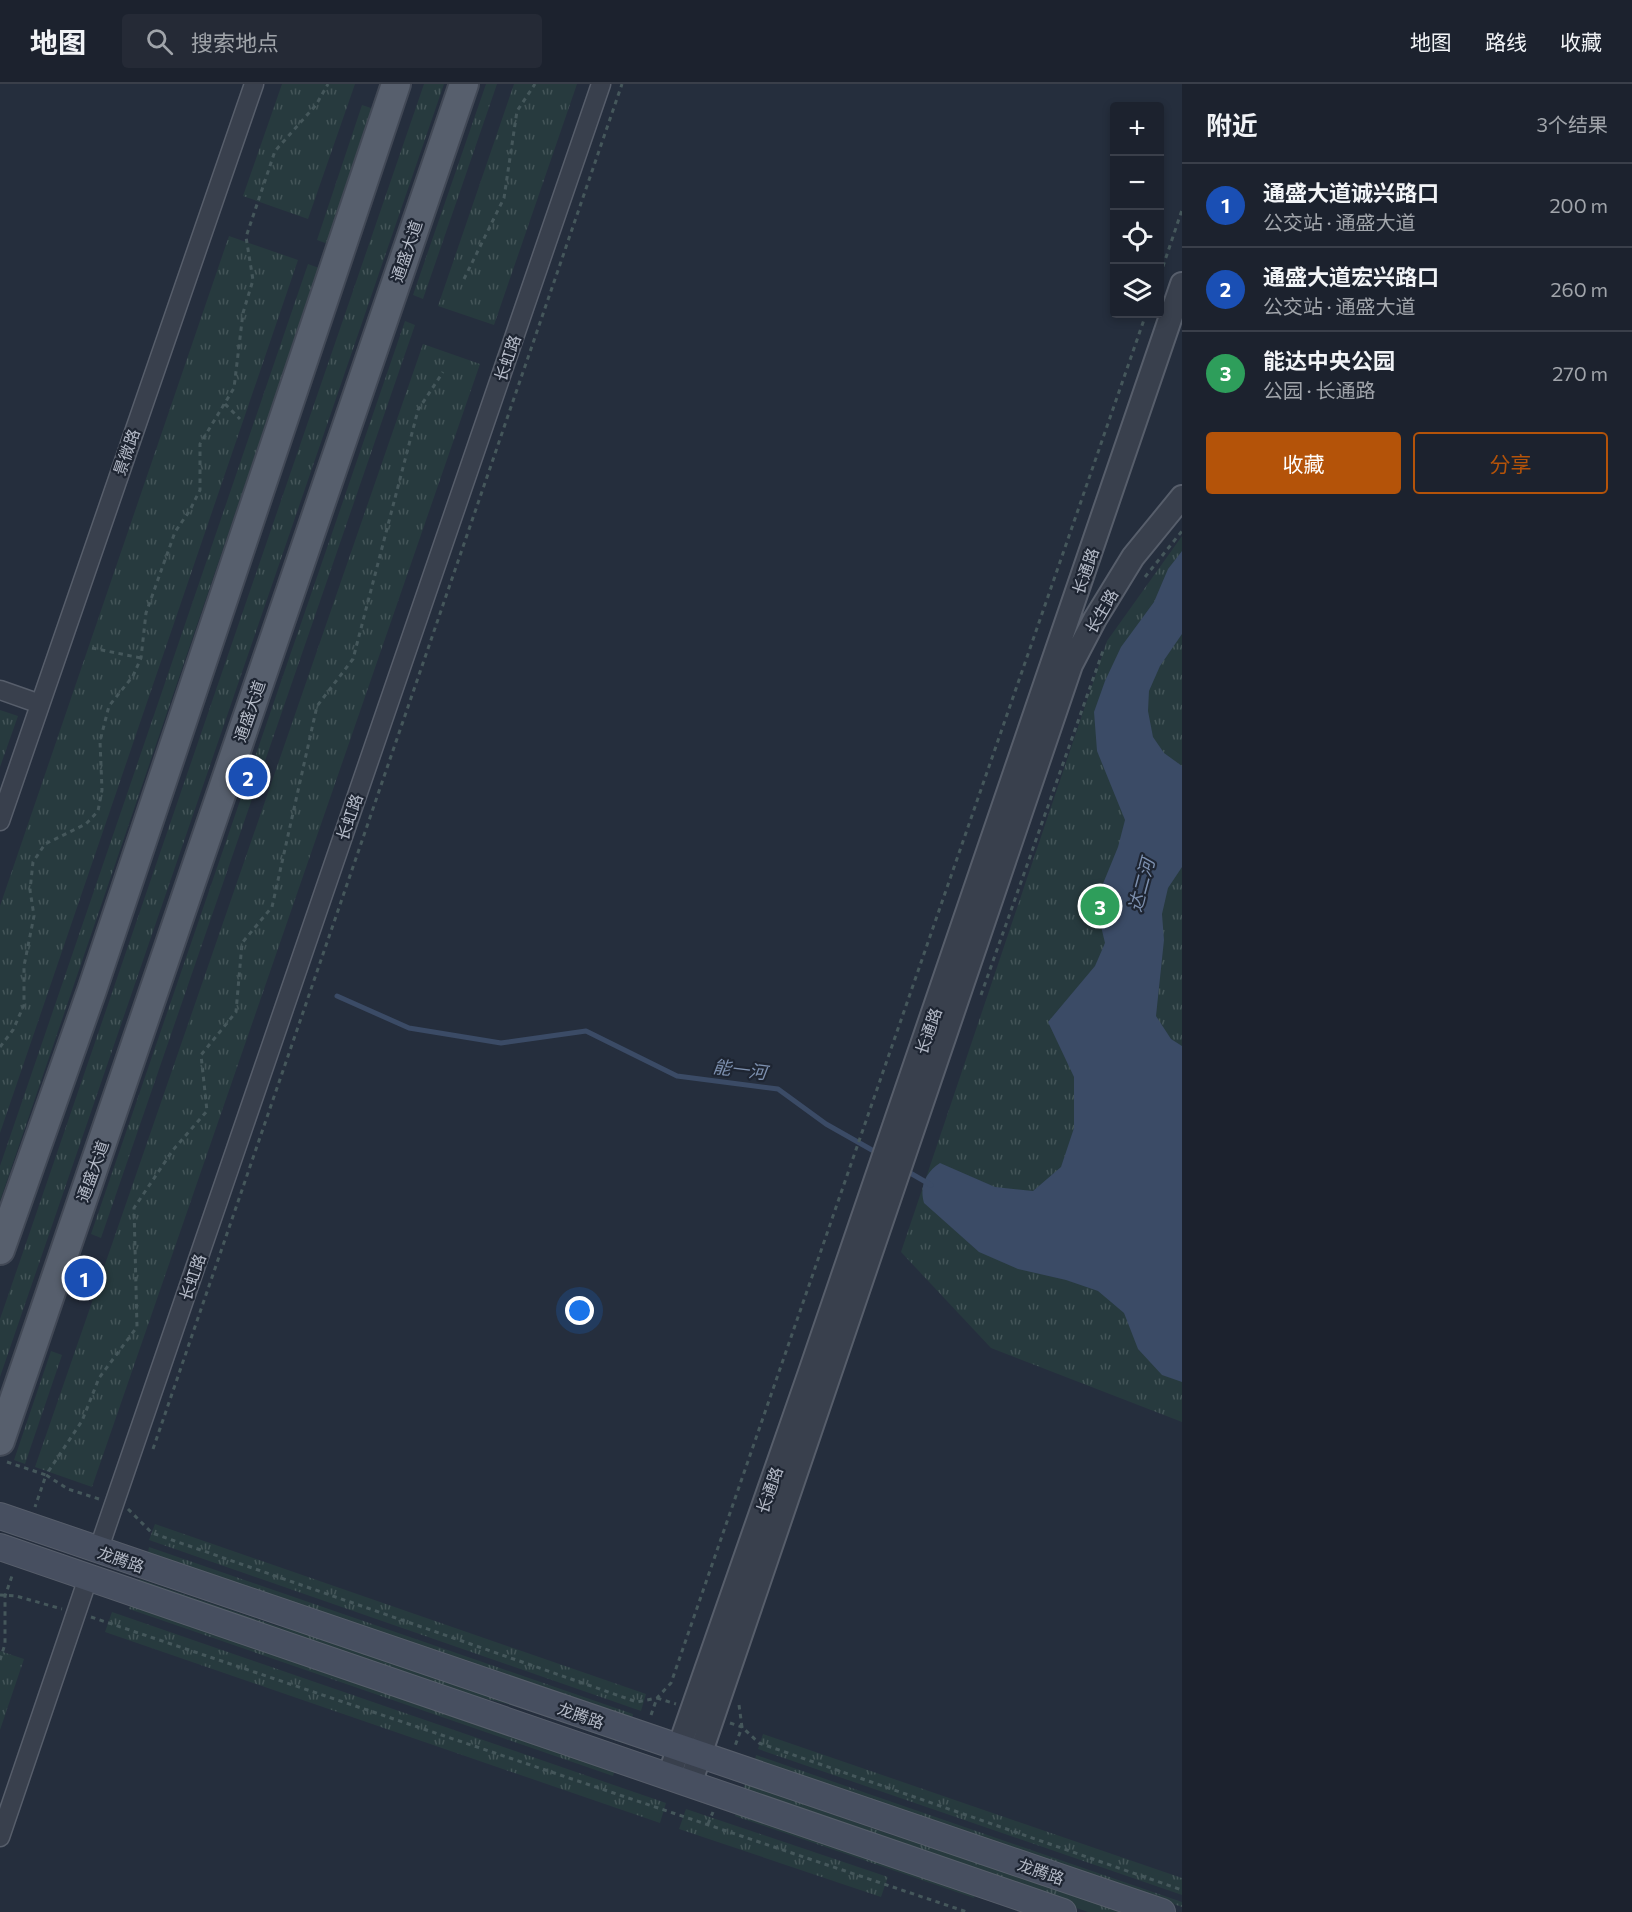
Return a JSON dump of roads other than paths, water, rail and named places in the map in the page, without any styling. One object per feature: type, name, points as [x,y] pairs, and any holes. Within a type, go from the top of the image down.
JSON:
[{"type":"main road","points":[[0,1250],[92,990],[396,84]]},
{"type":"main road","name":"通盛大道","points":[[0,1441],[464,84]]},
{"type":"main road","name":"龙腾路","points":[[0,1516],[1162,1912]]},
{"type":"main road","name":"龙腾路","points":[[0,1547],[1064,1912]]},
{"type":"street","name":"景微路","points":[[0,820],[254,84]]},
{"type":"street","name":"长虹路","points":[[98,1551],[601,84]]},
{"type":"street","name":"长通路","points":[[679,1780],[852,1251],[1182,284]]},
{"type":"street","name":"长生路","points":[[1045,739],[1071,665],[1095,618],[1133,557],[1182,497]]},
{"type":"street","points":[[0,690],[40,704]]},
{"type":"street","name":"长通路","points":[[688,1751],[1045,739]]},
{"type":"street","points":[[0,1837],[88,1578]]},
{"type":"water","name":"达二河","points":[[1182,551],[1182,634],[1160,666],[1149,691],[1148,711],[1153,737],[1164,753],[1182,766],[1182,867],[1168,888],[1162,914],[1164,940],[1156,1016],[1171,1039],[1182,1046],[1182,1382],[1162,1375],[1138,1349],[1124,1313],[1098,1291],[1066,1280],[1018,1269],[979,1252],[924,1203],[922,1191],[927,1175],[940,1163],[995,1187],[1033,1191],[1061,1167],[1074,1128],[1074,1077],[1048,1022],[1095,966],[1105,943],[1099,918],[1100,891],[1118,847],[1125,820],[1097,751],[1094,712],[1121,647],[1154,602],[1168,569]]},
{"type":"waterway","name":"能一河","points":[[337,996],[409,1028],[501,1043],[586,1031],[677,1076],[778,1089],[826,1124],[879,1154]]},
{"type":"waterway","name":"能一河","points":[[905,1170],[931,1185]]},
{"type":"place","name":"通盛大道宏兴路口","points":[[248,777]]},
{"type":"place","name":"能达中央公园","points":[[1100,906]]},
{"type":"place","name":"通盛大道诚兴路口","points":[[84,1278]]}]
